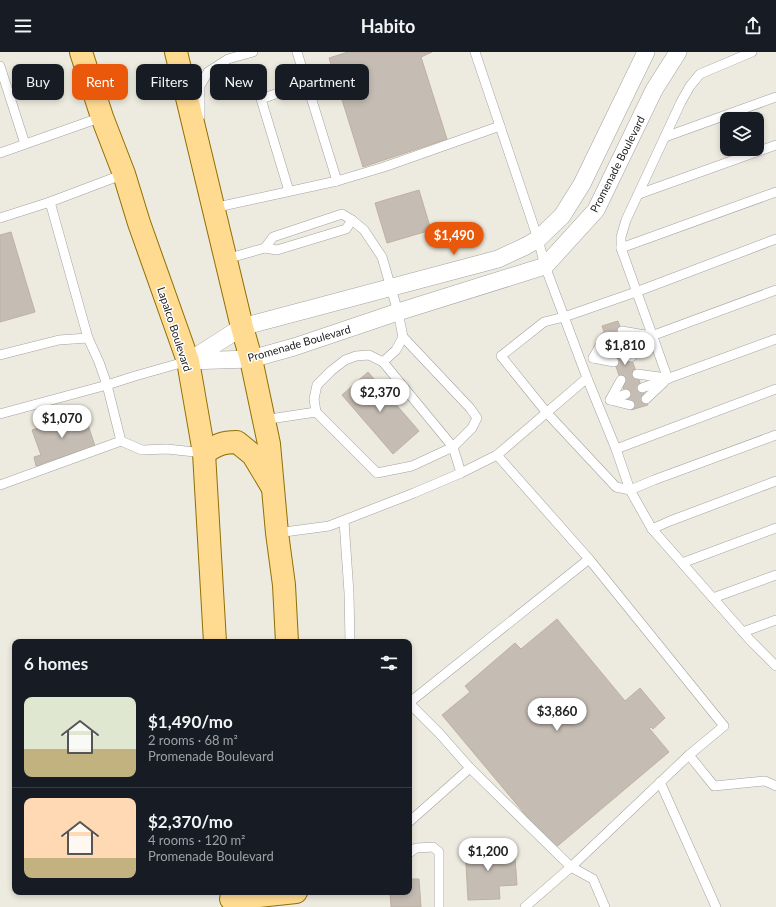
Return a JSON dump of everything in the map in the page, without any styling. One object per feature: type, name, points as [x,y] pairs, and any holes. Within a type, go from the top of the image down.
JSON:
[{"type":"main road","name":"Lapalco Boulevard","points":[[81,52],[102,117],[124,174],[139,223],[188,361],[204,454],[215,639]]},
{"type":"main road","points":[[176,52],[251,360],[269,444],[277,533],[284,585],[287,639]]},
{"type":"main road","points":[[204,454],[218,445],[227,442],[237,442],[253,455],[274,489]]},
{"type":"main road","points":[[231,899],[268,895]]},
{"type":"main road","points":[[296,895],[298,907]]},
{"type":"street","name":"Promenade Boulevard","points":[[188,361],[242,327],[498,260],[538,239],[562,216],[582,184],[646,52]]},
{"type":"street","name":"Promenade Boulevard","points":[[188,361],[251,360],[545,266],[596,210],[654,90],[678,52]]},
{"type":"lane","points":[[199,148],[200,86],[208,72],[228,59],[253,52]]},
{"type":"lane","points":[[297,52],[301,64]]},
{"type":"lane","points":[[475,52],[538,239],[545,266],[587,378],[616,449],[630,490],[652,529],[743,632],[776,666]]},
{"type":"lane","points":[[668,379],[621,248],[621,238],[626,220],[690,86],[700,74],[752,52]]},
{"type":"lane","points":[[0,66],[25,144]]},
{"type":"lane","points":[[275,94],[260,99],[289,191]]},
{"type":"lane","points":[[666,137],[776,97]]},
{"type":"lane","points":[[313,100],[337,181]]},
{"type":"lane","points":[[0,153],[102,117]]},
{"type":"lane","points":[[213,208],[337,181],[384,167],[500,126]]},
{"type":"lane","points":[[639,194],[776,145]]},
{"type":"lane","points":[[0,218],[50,202],[124,174]]},
{"type":"lane","points":[[621,248],[776,192]]},
{"type":"lane","points":[[50,202],[88,338],[99,362],[107,385],[121,440]]},
{"type":"lane","points":[[265,248],[273,237],[342,214],[364,230],[382,257],[398,312],[403,337],[470,408],[477,418],[472,428],[453,447],[412,466],[377,473],[316,412],[314,399],[317,385],[344,360],[356,356],[369,355],[383,362],[453,447],[461,473]]},
{"type":"lane","points":[[226,260],[265,248],[277,250],[346,229],[352,220]]},
{"type":"lane","points":[[776,239],[636,292],[564,317],[544,322],[501,356],[547,412],[616,487],[630,490],[776,435]]},
{"type":"lane","points":[[626,345],[776,290]]},
{"type":"lane","points":[[622,331],[652,336]]},
{"type":"lane","points":[[631,357],[652,336]]},
{"type":"lane","points":[[383,362],[396,350],[403,337]]},
{"type":"lane","points":[[593,358],[605,337]]},
{"type":"lane","points":[[0,356],[60,340],[88,338]]},
{"type":"lane","points":[[642,388],[776,339]]},
{"type":"lane","points":[[581,362],[610,351]]},
{"type":"lane","points":[[593,358],[614,362]]},
{"type":"lane","points":[[0,414],[188,361]]},
{"type":"lane","points":[[637,374],[668,379]]},
{"type":"lane","points":[[277,533],[329,526],[344,521],[461,473],[497,455],[587,378]]},
{"type":"lane","points":[[646,399],[668,379]]},
{"type":"lane","points":[[610,400],[621,380]]},
{"type":"lane","points":[[616,449],[776,389]]},
{"type":"lane","points":[[598,404],[626,394]]},
{"type":"lane","points":[[610,400],[630,405]]},
{"type":"lane","points":[[264,420],[316,412]]},
{"type":"lane","points":[[0,485],[121,440],[142,450],[167,449],[204,454]]},
{"type":"lane","points":[[497,455],[589,559],[724,726],[689,755],[570,868],[525,907]]},
{"type":"lane","points":[[652,529],[776,482]]},
{"type":"lane","points":[[344,521],[352,639]]},
{"type":"lane","points":[[682,563],[776,528]]},
{"type":"lane","points":[[412,700],[589,559]]},
{"type":"lane","points":[[713,598],[776,575]]},
{"type":"lane","points":[[743,632],[776,620]]},
{"type":"lane","points":[[412,705],[470,768],[570,868],[593,879],[605,907]]},
{"type":"lane","points":[[689,755],[714,786],[765,781],[776,786]]},
{"type":"lane","points":[[412,819],[470,768]]},
{"type":"lane","points":[[660,782],[716,907]]},
{"type":"lane","points":[[412,851],[416,848],[433,847],[438,852],[439,907]]},
{"type":"building","points":[[348,52],[432,52],[421,57],[447,139],[363,167],[342,100],[369,100],[369,64],[331,64],[329,58]]},
{"type":"building","points":[[419,190],[431,230],[387,243],[375,203]]},
{"type":"building","points":[[11,232],[35,312],[0,322],[0,235]]},
{"type":"building","points":[[618,321],[648,405],[631,410],[602,326]]},
{"type":"building","points":[[368,372],[419,431],[393,454],[342,395]]},
{"type":"building","points":[[80,414],[85,427],[88,425],[95,446],[36,466],[34,457],[41,455],[32,430]]},
{"type":"building","points":[[557,619],[625,701],[640,688],[665,718],[653,729],[651,727],[649,728],[669,752],[554,849],[442,715],[470,692],[465,686],[515,643],[521,649]]},
{"type":"building","points":[[497,844],[498,859],[515,858],[517,885],[499,886],[500,899],[468,900],[465,846]]},
{"type":"building","points":[[412,879],[419,879],[421,907],[391,907],[390,895],[412,895]]}]
